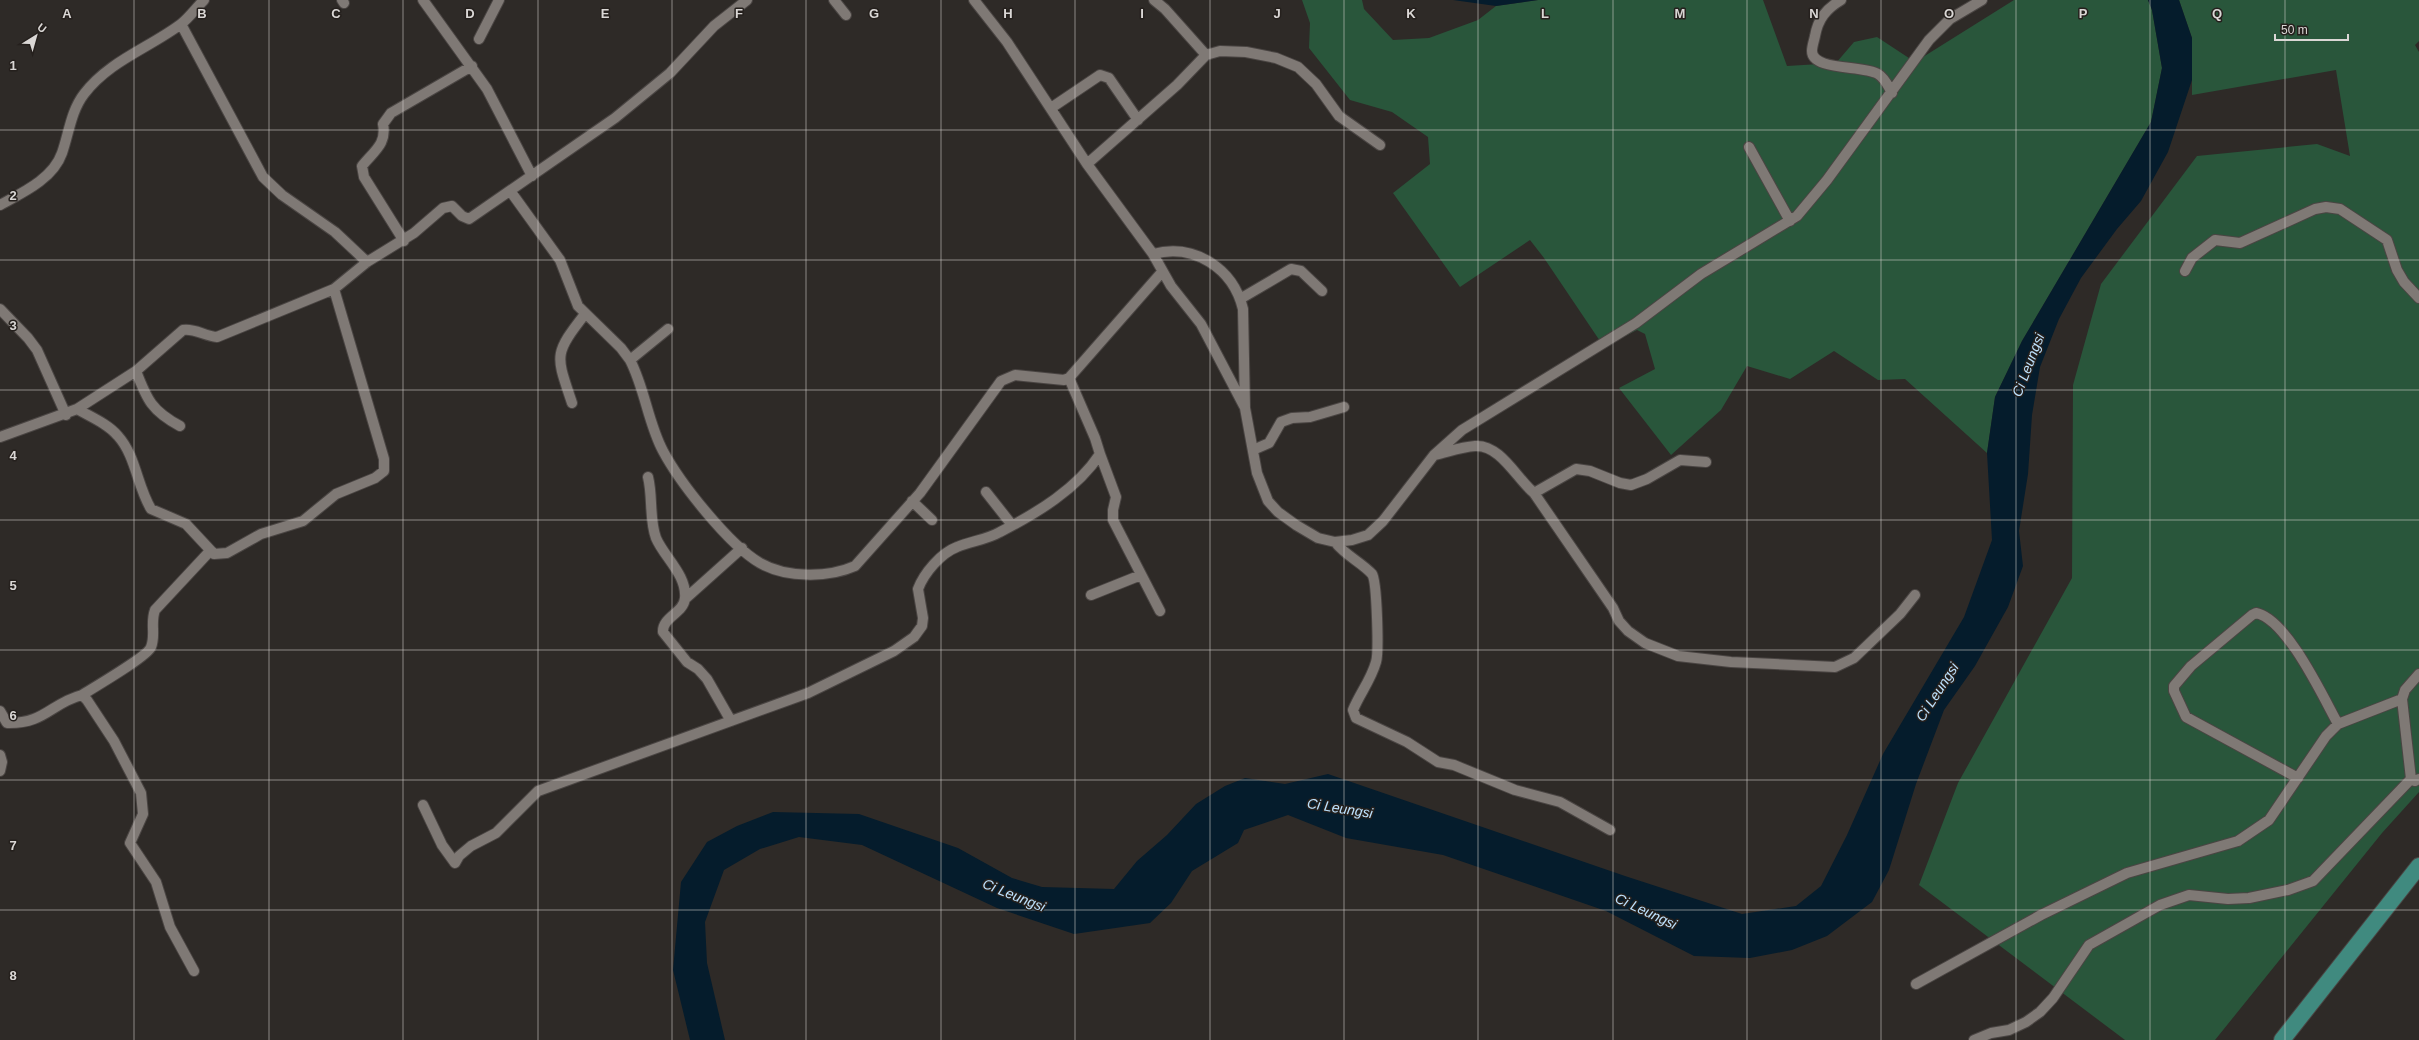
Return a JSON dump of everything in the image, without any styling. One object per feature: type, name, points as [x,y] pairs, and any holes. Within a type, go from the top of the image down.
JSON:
[{"type":"main road","points":[[2282,1040],[2419,866]]},
{"type":"street","points":[[0,206],[38,183],[58,162],[73,114],[84,95],[96,80],[113,66],[181,24],[204,0]]},
{"type":"street","points":[[423,0],[487,88],[532,176]]},
{"type":"street","points":[[479,39],[499,0]]},
{"type":"street","points":[[0,437],[66,415],[77,409],[136,370],[183,330],[191,329],[208,336],[217,337],[334,289],[367,262],[404,241],[446,206],[452,206],[462,216],[470,220],[615,118],[670,73],[714,26],[747,0]]},
{"type":"street","points":[[834,0],[846,15]]},
{"type":"street","points":[[974,0],[1007,42],[1052,108],[1087,164],[1153,254],[1162,272],[1201,324],[1245,408]]},
{"type":"street","points":[[1154,0],[1165,9],[1206,55]]},
{"type":"street","points":[[1841,0],[1821,16],[1817,25],[1812,51],[1814,59],[1822,64],[1873,71],[1883,78],[1892,93]]},
{"type":"street","points":[[1153,254],[1171,250],[1199,256],[1210,261],[1231,281],[1240,299],[1243,313],[1245,408],[1252,450],[1260,486],[1278,512],[1307,533],[1335,542],[1360,538],[1375,529],[1434,455],[1462,430],[1636,323],[1721,261],[1790,221],[1805,209],[1940,28],[1960,12],[1982,0]]},
{"type":"street","points":[[181,24],[263,177],[282,195],[335,232],[367,262]]},
{"type":"street","points":[[1087,164],[1138,120],[1206,55],[1220,51],[1246,52],[1276,58],[1294,65],[1305,72],[1316,84],[1339,116],[1380,145]]},
{"type":"street","points":[[404,241],[364,177],[362,166],[383,142],[385,134],[383,124],[391,113],[472,66]]},
{"type":"street","points":[[1052,108],[1100,75],[1109,78],[1138,120]]},
{"type":"street","points":[[1749,146],[1790,221]]},
{"type":"street","points":[[511,192],[560,260],[578,306],[622,348],[630,360],[663,451],[711,518],[760,563],[789,572],[822,574],[847,570],[862,560],[912,501],[1005,378],[1015,375],[1064,380],[1068,378],[1162,272]]},
{"type":"street","points":[[2185,271],[2192,258],[2215,240],[2240,243],[2303,214],[2326,206],[2340,208],[2387,240],[2397,270],[2404,282],[2419,298]]},
{"type":"street","points":[[1240,299],[1291,269],[1301,271],[1322,291]]},
{"type":"street","points":[[77,409],[107,426],[118,436],[128,450],[152,509],[186,524],[214,554],[226,553],[261,534],[303,521],[336,494],[376,478],[384,471],[384,458],[334,289]]},
{"type":"street","points":[[0,309],[28,338],[37,350],[66,415]]},
{"type":"street","points":[[572,403],[559,366],[560,357],[565,340],[585,314]]},
{"type":"street","points":[[630,360],[668,329]]},
{"type":"street","points":[[136,370],[151,406],[165,418],[180,426]]},
{"type":"street","points":[[1068,378],[1095,438],[1116,497],[1113,510],[1113,520],[1160,612]]},
{"type":"street","points":[[1252,450],[1269,443],[1281,422],[1292,418],[1310,417],[1344,407]]},
{"type":"street","points":[[1434,455],[1474,446],[1487,448],[1499,456],[1534,493],[1613,608],[1619,621],[1645,643],[1678,656],[1731,662],[1835,667],[1854,658],[1900,614],[1915,594]]},
{"type":"street","points":[[423,805],[442,845],[455,863],[459,856],[471,846],[496,834],[538,791],[808,693],[903,646],[922,626],[923,618],[918,589],[930,569],[949,550],[982,541],[1050,504],[1084,474],[1100,454]]},
{"type":"street","points":[[1534,493],[1576,469],[1590,471],[1631,485],[1647,479],[1680,460],[1706,462]]},
{"type":"street","points":[[648,477],[656,538],[682,581],[685,599]]},
{"type":"street","points":[[986,492],[1012,525]]},
{"type":"street","points":[[912,501],[932,520]]},
{"type":"street","points":[[1335,542],[1345,554],[1372,574],[1377,590],[1376,633],[1378,654],[1370,678],[1353,710],[1356,718],[1403,740],[1438,762],[1454,765],[1515,790],[1560,802],[1610,830]]},
{"type":"street","points":[[731,721],[702,672],[687,662],[663,632],[665,623],[680,608],[685,599],[742,548]]},
{"type":"street","points":[[0,711],[4,725],[36,720],[74,697],[82,695],[146,654],[153,642],[152,619],[154,610],[210,551]]},
{"type":"street","points":[[1091,595],[1140,574]]},
{"type":"street","points":[[2298,778],[2186,717],[2174,691],[2174,686],[2191,666],[2252,615],[2256,613],[2267,615],[2303,660],[2338,724]]},
{"type":"street","points":[[1974,1040],[1991,1033],[2009,1030],[2026,1022],[2040,1012],[2053,998],[2089,945],[2160,905],[2189,895],[2228,899],[2249,898],[2288,890],[2313,881],[2415,779],[2402,698],[2405,690],[2419,674]]},
{"type":"street","points":[[82,695],[114,741],[141,793],[144,814],[130,843],[156,882],[170,927],[194,970]]},
{"type":"street","points":[[1916,984],[2041,915],[2127,873],[2238,841],[2269,820],[2326,736],[2338,724],[2402,698]]},
{"type":"street","points":[[0,755],[2,762],[0,771]]},
{"type":"green space","points":[[1302,0],[1362,0],[1364,9],[1393,40],[1429,38],[1478,20],[1496,6],[1538,0],[1763,0],[1787,66],[1836,63],[1854,42],[1877,37],[1915,62],[2014,0],[2148,0],[2152,10],[2162,68],[2151,122],[2022,341],[1995,397],[1987,453],[1905,379],[1878,380],[1834,351],[1790,379],[1747,366],[1721,410],[1671,455],[1619,388],[1655,369],[1645,334],[1637,330],[1604,347],[1544,258],[1530,240],[1460,287],[1393,193],[1430,164],[1428,137],[1392,112],[1350,100],[1309,48],[1310,23]]},
{"type":"green space","points":[[2179,0],[2419,0],[2419,41],[2415,45],[2419,52],[2419,792],[2382,833],[2215,1040],[2125,1040],[1919,885],[1958,783],[2072,578],[2073,385],[2101,284],[2197,156],[2317,144],[2350,156],[2336,70],[2192,95],[2192,38]]},
{"type":"water","points":[[1453,0],[1538,0],[1496,6]]},
{"type":"water","name":"Ci Leungsi","points":[[2148,0],[2179,0],[2192,38],[2192,80],[2168,152],[2141,201],[2117,229],[2081,278],[2059,319],[2040,367],[2032,415],[2028,474],[2019,531],[2023,566],[2008,607],[1975,666],[1944,710],[1916,784],[1889,870],[1872,902],[1827,936],[1792,950],[1750,958],[1694,956],[1606,911],[1443,855],[1346,838],[1288,815],[1244,830],[1238,843],[1192,871],[1171,903],[1150,923],[1074,934],[997,908],[862,845],[799,837],[760,849],[724,870],[705,922],[707,963],[725,1040],[690,1040],[673,970],[681,882],[707,842],[737,826],[773,812],[859,814],[958,848],[1012,878],[1042,887],[1114,889],[1137,861],[1167,835],[1196,804],[1225,786],[1245,778],[1285,784],[1328,774],[1625,876],[1742,914],[1796,906],[1821,886],[1847,835],[1883,754],[1964,617],[1992,540],[1987,453],[1995,397],[2022,341],[2151,122],[2162,68],[2152,10]]}]
